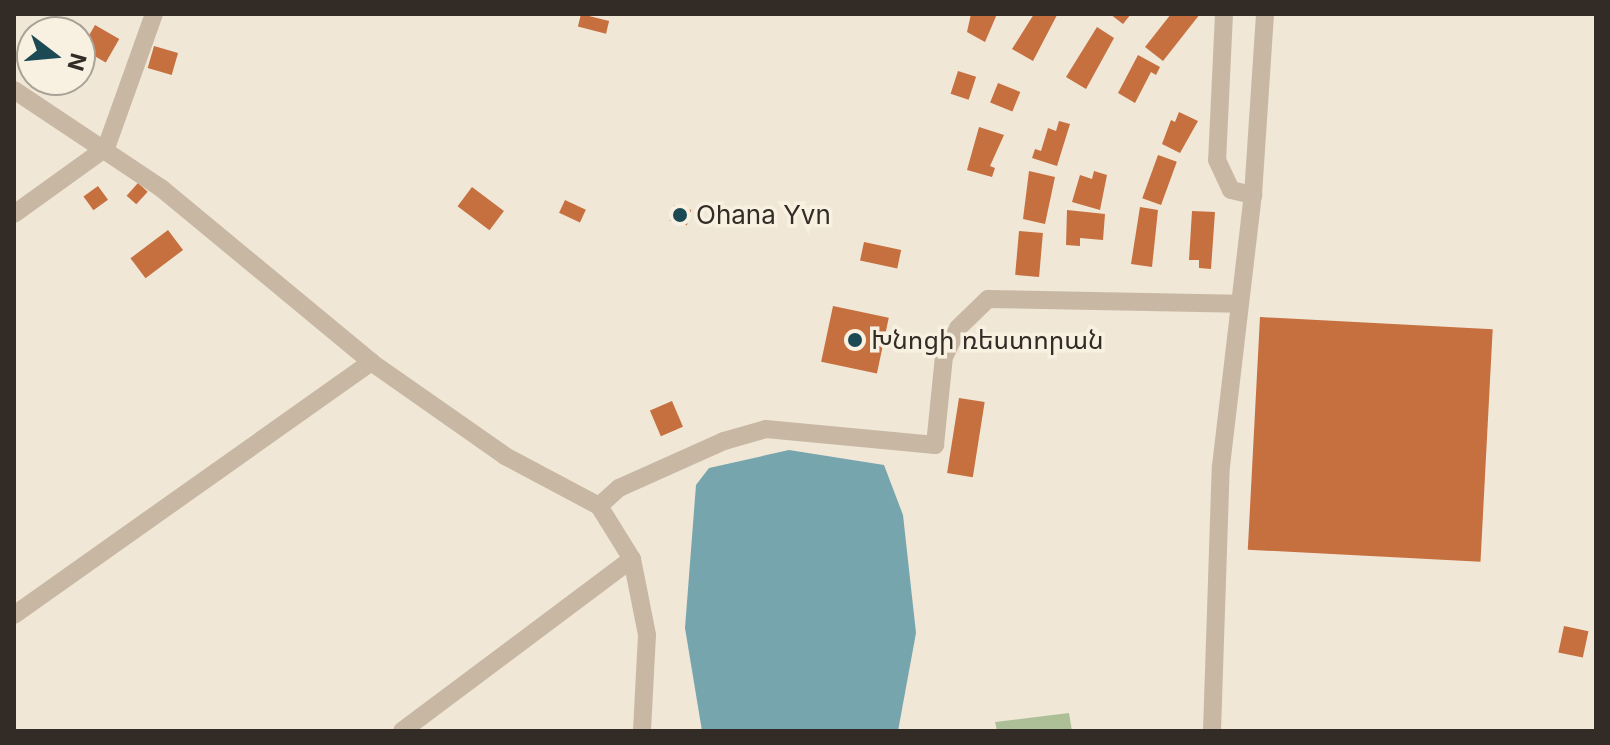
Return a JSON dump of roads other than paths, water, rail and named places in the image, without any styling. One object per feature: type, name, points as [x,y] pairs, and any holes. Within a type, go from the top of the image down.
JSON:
[{"type":"street","points":[[14,214],[106,148],[154,14]]},
{"type":"street","points":[[1224,14],[1217,160],[1231,190],[1253,195]]},
{"type":"street","points":[[1212,731],[1221,466],[1253,195],[1265,14]]},
{"type":"street","points":[[14,90],[106,148],[349,338],[371,362],[505,456],[599,506],[632,559],[647,635],[642,731]]},
{"type":"street","points":[[599,506],[619,488],[724,441],[766,429],[935,445],[944,357],[958,328],[988,299],[1238,304]]},
{"type":"street","points":[[14,615],[371,362]]},
{"type":"street","points":[[402,731],[632,559]]},
{"type":"water","points":[[789,450],[884,465],[903,515],[916,633],[898,731],[702,731],[685,628],[696,485],[709,468]]},
{"type":"place","name":"Ohana Yvn","points":[[680,215]]},
{"type":"place","name":"Խնոցի ռեստորան","points":[[855,340]]}]
